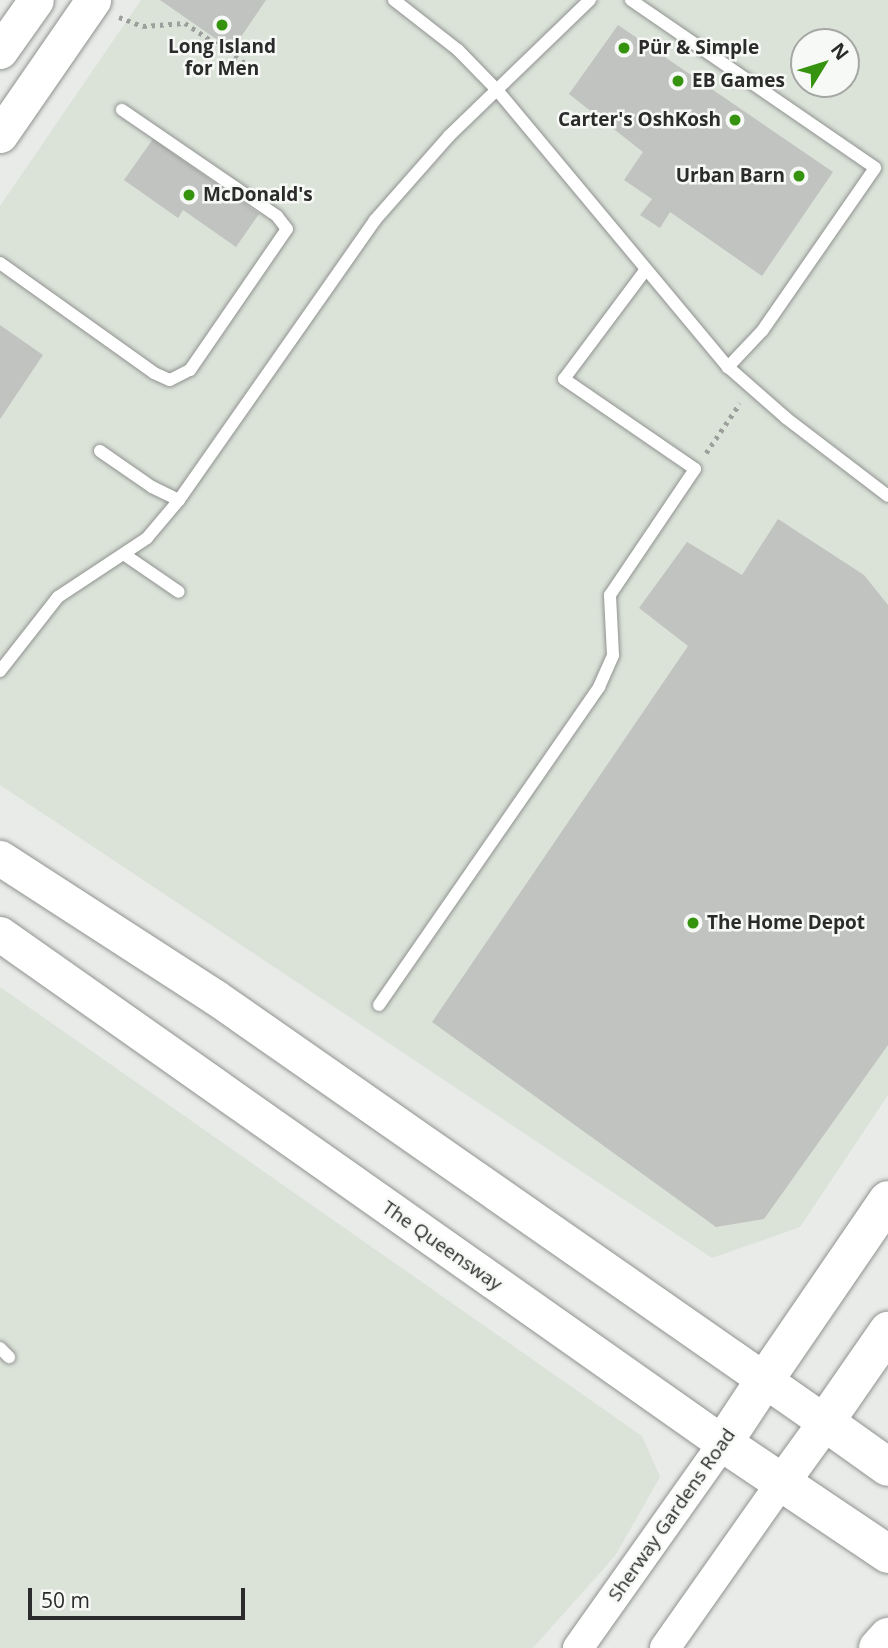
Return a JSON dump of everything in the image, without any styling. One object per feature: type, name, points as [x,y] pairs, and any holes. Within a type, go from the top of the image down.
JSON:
[{"type":"main road","points":[[0,51],[36,0]]},
{"type":"main road","points":[[0,135],[106,9]]},
{"type":"main road","points":[[0,858],[215,997],[888,1467]]},
{"type":"main road","name":"The Queensway","points":[[0,934],[723,1443],[888,1553]]},
{"type":"main road","name":"Sherway Gardens Road","points":[[723,1443],[888,1200]]},
{"type":"main road","points":[[782,1480],[888,1331]]},
{"type":"main road","points":[[878,1648],[888,1637]]},
{"type":"street","name":"Sherway Gardens Road","points":[[578,1648],[723,1443]]},
{"type":"street","points":[[665,1648],[782,1480]]},
{"type":"lane","points":[[394,0],[458,50],[497,90],[645,272],[728,367],[888,496]]},
{"type":"lane","points":[[0,671],[58,597],[147,538],[179,500],[367,230],[497,90],[590,0]]},
{"type":"lane","points":[[631,0],[874,168],[762,331],[728,367]]},
{"type":"lane","points":[[2,268],[154,373],[170,380],[190,370],[288,229],[277,216],[122,110]]},
{"type":"lane","points":[[379,1005],[599,687],[613,655],[610,595],[695,468],[564,379],[645,272]]},
{"type":"lane","points":[[100,452],[179,500]]},
{"type":"lane","points":[[125,555],[179,592]]},
{"type":"path","points":[[106,9],[143,26],[185,23],[247,65]]},
{"type":"path","points":[[695,468],[751,388]]},
{"type":"shaded area","points":[[141,0],[888,0],[888,1095],[800,1227],[712,1258],[0,785],[0,206]]},
{"type":"shaded area","points":[[0,987],[642,1436],[660,1477],[615,1556],[533,1648],[0,1648]]},
{"type":"building","name":"Long Island for Men","points":[[160,0],[266,0],[232,50]]},
{"type":"building","points":[[618,25],[833,172],[762,276],[670,212],[660,228],[640,215],[652,199],[624,180],[643,152],[569,94]]},
{"type":"building","name":"McDonald's","points":[[153,139],[259,214],[236,247],[183,210],[178,218],[124,180]]},
{"type":"building","points":[[0,325],[43,355],[0,419]]},
{"type":"building","name":"The Home Depot","points":[[778,519],[864,575],[888,605],[888,1045],[764,1219],[716,1227],[432,1022],[688,646],[639,608],[687,542],[742,575]]},
{"type":"place","name":"Long Island for Men","points":[[222,25]]},
{"type":"place","name":"Pür & Simple","points":[[624,48]]},
{"type":"place","name":"EB Games","points":[[678,81]]},
{"type":"place","name":"Carter's OshKosh","points":[[735,120]]},
{"type":"place","name":"Urban Barn","points":[[799,176]]},
{"type":"place","name":"McDonald's","points":[[189,195]]},
{"type":"place","name":"The Home Depot","points":[[693,923]]}]
